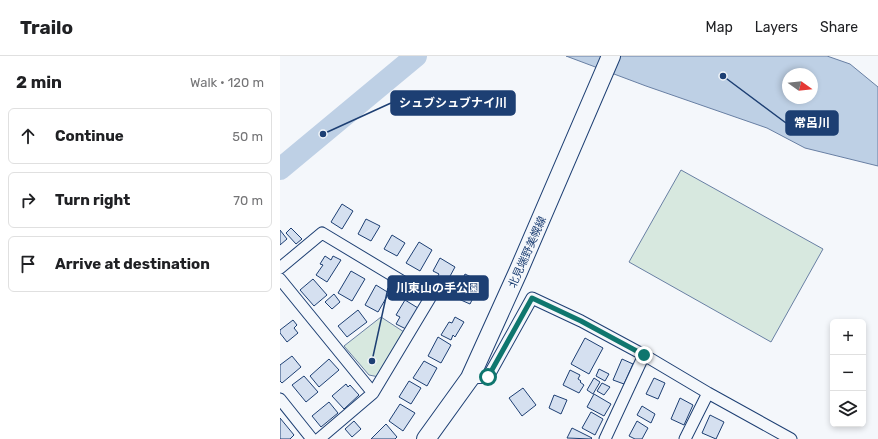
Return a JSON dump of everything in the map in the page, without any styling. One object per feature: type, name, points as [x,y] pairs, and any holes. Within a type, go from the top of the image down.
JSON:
[{"type":"main road","name":"北見端野美幌線","points":[[426,439],[470,378],[526,255],[611,56]]},
{"type":"street","points":[[280,268],[322,233],[430,298],[373,393],[319,439]]},
{"type":"street","points":[[280,279],[373,393]]},
{"type":"street","points":[[470,378],[488,377],[532,298],[581,321],[644,355],[779,436],[791,439]]},
{"type":"street","points":[[605,439],[644,355]]},
{"type":"street","points":[[685,439],[708,393]]},
{"type":"street","points":[[280,399],[312,439]]},
{"type":"shaded area","points":[[681,170],[823,249],[771,342],[629,262]]},
{"type":"shaded area","points":[[381,317],[404,332],[379,377],[369,375],[344,346]]},
{"type":"water","points":[[566,56],[827,56],[850,64],[878,87],[878,166],[805,148],[767,128],[646,86]]},
{"type":"building","points":[[342,204],[353,211],[342,229],[331,222]]},
{"type":"building","points":[[366,219],[380,226],[371,241],[358,234]]},
{"type":"building","points":[[291,228],[302,239],[296,244],[286,233]]},
{"type":"building","points":[[280,230],[287,239],[280,245]]},
{"type":"building","points":[[392,235],[405,243],[397,256],[384,249]]},
{"type":"building","points":[[419,242],[432,250],[420,271],[406,263]]},
{"type":"building","points":[[325,256],[331,260],[333,256],[341,260],[327,282],[316,275],[323,265],[320,264]]},
{"type":"building","points":[[440,258],[455,267],[443,289],[433,284],[439,274],[433,271]]},
{"type":"building","points":[[351,271],[365,279],[352,301],[338,293]]},
{"type":"building","points":[[465,274],[481,282],[470,304],[454,297]]},
{"type":"building","points":[[313,279],[327,295],[314,306],[300,290]]},
{"type":"building","points":[[376,285],[389,293],[378,312],[365,305]]},
{"type":"building","points":[[334,294],[340,302],[332,309],[325,302]]},
{"type":"building","points":[[405,300],[418,308],[406,329],[396,324],[400,317],[396,315]]},
{"type":"building","points":[[358,310],[367,322],[347,337],[338,326]]},
{"type":"building","points":[[455,317],[464,322],[455,337],[453,335],[451,340],[441,335],[449,322],[452,323]]},
{"type":"building","points":[[293,320],[297,325],[294,328],[298,333],[287,342],[280,333],[280,330]]},
{"type":"building","points":[[438,337],[451,345],[441,363],[428,356]]},
{"type":"building","points":[[585,338],[603,348],[589,374],[571,364]]},
{"type":"building","points":[[292,356],[301,367],[282,383],[280,381],[280,365]]},
{"type":"building","points":[[329,359],[339,370],[319,387],[310,376]]},
{"type":"building","points":[[622,359],[633,364],[624,384],[613,380]]},
{"type":"building","points":[[424,361],[437,368],[427,386],[413,378]]},
{"type":"building","points":[[599,369],[609,374],[605,381],[596,376]]},
{"type":"building","points":[[570,370],[580,375],[578,379],[584,385],[579,393],[563,385]]},
{"type":"building","points":[[304,376],[318,392],[306,402],[292,385]]},
{"type":"building","points":[[594,378],[600,382],[593,394],[587,390]]},
{"type":"building","points":[[654,378],[665,383],[658,399],[646,394]]},
{"type":"building","points":[[409,381],[421,388],[411,404],[399,397]]},
{"type":"building","points":[[602,383],[610,387],[604,395],[597,391]]},
{"type":"building","points":[[346,384],[348,387],[350,385],[359,395],[344,409],[332,396]]},
{"type":"building","points":[[523,388],[536,405],[522,416],[509,398]]},
{"type":"building","points":[[594,394],[611,404],[604,416],[587,407]]},
{"type":"building","points":[[554,395],[567,400],[561,414],[549,408]]},
{"type":"building","points":[[680,398],[693,405],[684,425],[671,419]]},
{"type":"building","points":[[329,402],[338,413],[321,427],[312,416]]},
{"type":"building","points":[[400,404],[415,413],[403,431],[389,421]]},
{"type":"building","points":[[642,406],[655,414],[651,423],[637,415]]},
{"type":"building","points":[[591,412],[603,419],[595,435],[582,428]]},
{"type":"building","points":[[710,415],[724,422],[716,439],[702,433]]},
{"type":"building","points":[[280,418],[294,435],[290,439],[280,439]]},
{"type":"building","points":[[354,421],[361,429],[352,437],[345,429]]},
{"type":"building","points":[[637,421],[648,428],[642,439],[635,439],[629,436]]},
{"type":"building","points":[[386,424],[397,437],[395,439],[371,439]]},
{"type":"building","points":[[572,428],[592,438],[567,438]]},
{"type":"waterway","points":[[280,169],[416,56]]},
{"type":"place","name":"常呂川","points":[[723,76]]},
{"type":"place","name":"シュブシュブナイ川","points":[[323,134]]},
{"type":"place","name":"川東山の手公園","points":[[372,361]]},
{"type":"route","points":[[488,377],[532,298],[581,321],[644,355]]}]
